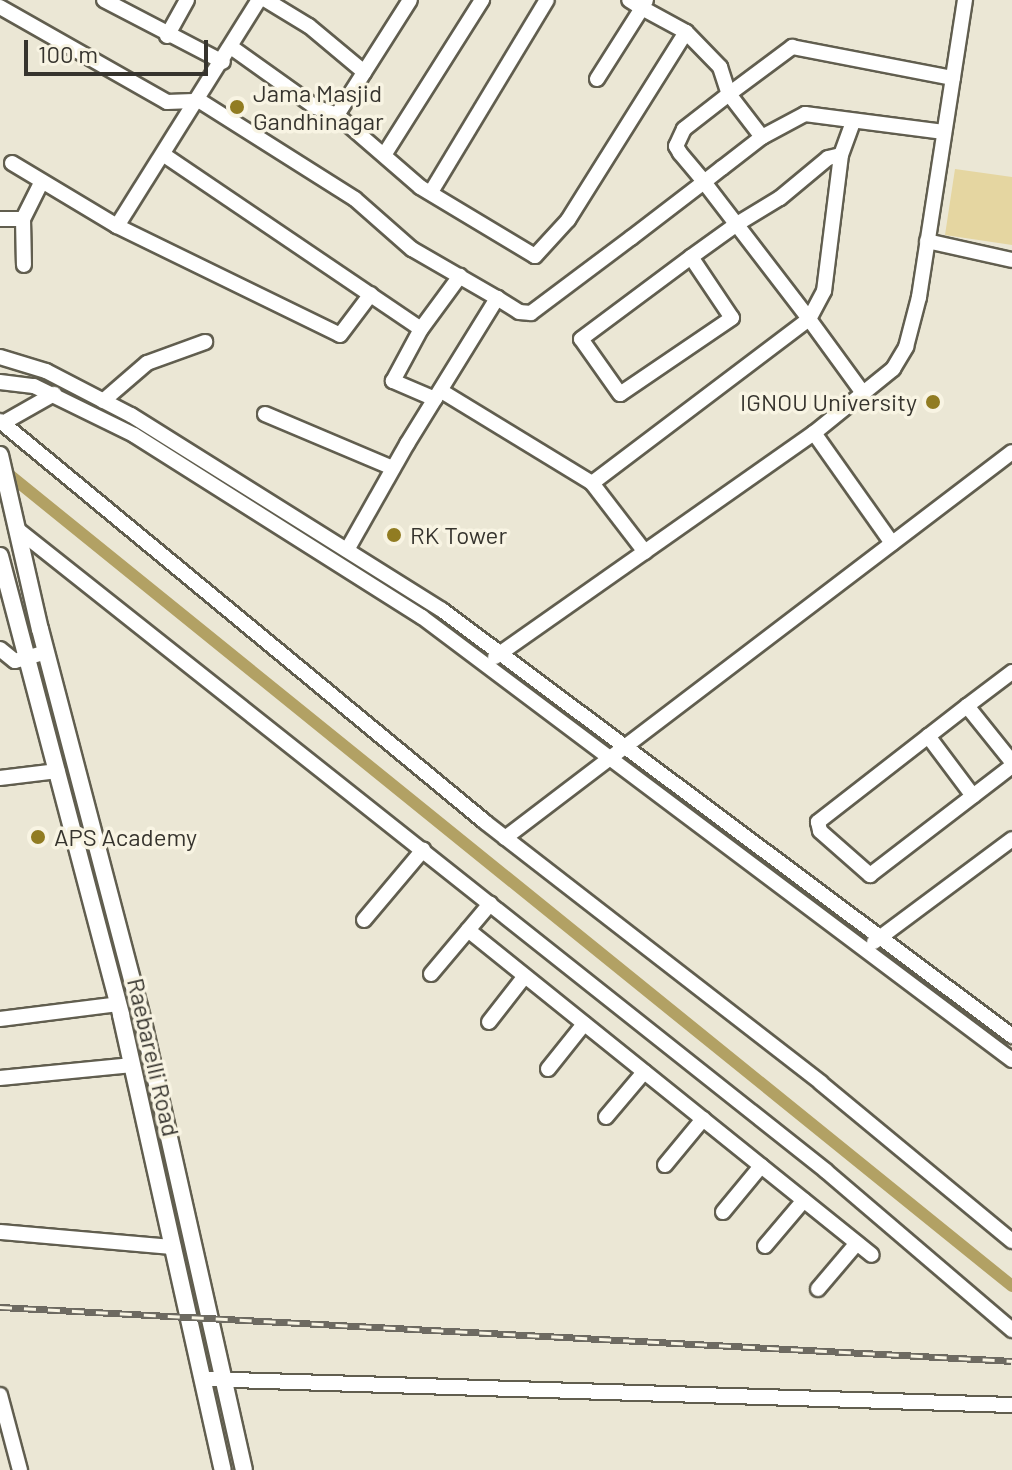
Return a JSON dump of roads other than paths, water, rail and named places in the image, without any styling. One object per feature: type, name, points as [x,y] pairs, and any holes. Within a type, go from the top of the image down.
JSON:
[{"type":"main road","points":[[0,455],[46,652],[143,1022],[244,1470]]},
{"type":"main road","name":"Raebarelli Road","points":[[0,556],[118,1004],[223,1470]]},
{"type":"street","points":[[104,0],[126,6],[167,36],[223,62]]},
{"type":"street","points":[[167,36],[187,0]]},
{"type":"street","points":[[117,226],[200,101],[259,0]]},
{"type":"street","points":[[266,0],[309,26],[364,72]]},
{"type":"street","points":[[337,115],[410,0]]},
{"type":"street","points":[[386,152],[482,0]]},
{"type":"street","points":[[431,192],[547,0]]},
{"type":"street","points":[[485,664],[814,433],[893,369],[906,347],[927,241],[965,0]]},
{"type":"street","points":[[597,79],[639,3],[686,32],[720,67],[729,94],[762,137]]},
{"type":"street","points":[[0,7],[167,102],[200,101],[355,199],[412,249],[519,312],[531,313],[762,137],[805,114],[944,132]]},
{"type":"street","points":[[231,47],[315,107],[337,115],[386,152],[402,173],[535,256],[545,250],[686,32]]},
{"type":"street","points":[[863,393],[680,153],[676,140],[729,94],[792,47],[953,78]]},
{"type":"street","points":[[592,483],[809,319],[824,291],[841,155],[853,122]]},
{"type":"street","points":[[164,155],[421,329]]},
{"type":"street","points":[[691,257],[732,318],[620,394],[581,339],[691,257],[737,224],[780,198],[828,158],[841,155]]},
{"type":"street","points":[[12,163],[117,226],[340,335],[371,294]]},
{"type":"street","points":[[24,265],[23,219],[42,181]]},
{"type":"street","points":[[0,219],[23,219]]},
{"type":"street","points":[[927,241],[1012,260]]},
{"type":"street","points":[[460,276],[421,329],[393,381],[438,395],[592,483],[645,552]]},
{"type":"street","points":[[347,550],[393,468],[497,298]]},
{"type":"street","points":[[103,401],[147,363],[205,342]]},
{"type":"street","points":[[0,357],[46,371],[103,401],[347,550],[500,654],[1012,1036]]},
{"type":"street","points":[[0,382],[54,394],[160,452],[422,617],[1012,1060]]},
{"type":"street","points":[[54,394],[2,422],[505,838],[821,1083],[1012,1241]]},
{"type":"street","points":[[265,414],[393,468]]},
{"type":"street","points":[[814,433],[892,543]]},
{"type":"street","points":[[505,838],[607,757],[1012,452]]},
{"type":"street","points":[[17,529],[826,1171],[1012,1330]]},
{"type":"street","points":[[0,649],[15,661],[46,652]]},
{"type":"street","points":[[967,706],[1011,769],[870,875],[820,831],[818,822],[928,736],[967,706],[1012,672]]},
{"type":"street","points":[[928,736],[973,796]]},
{"type":"street","points":[[0,778],[58,771]]},
{"type":"street","points":[[864,949],[1012,839]]},
{"type":"street","points":[[364,920],[423,850]]},
{"type":"street","points":[[431,974],[490,904]]},
{"type":"street","points":[[468,930],[872,1255]]},
{"type":"street","points":[[489,1022],[525,976]]},
{"type":"street","points":[[0,1019],[118,1004]]},
{"type":"street","points":[[548,1069],[584,1024]]},
{"type":"street","points":[[0,1078],[132,1065]]},
{"type":"street","points":[[606,1117],[644,1072]]},
{"type":"street","points":[[665,1165],[703,1119]]},
{"type":"street","points":[[723,1212],[761,1166]]},
{"type":"street","points":[[765,1246],[804,1200]]},
{"type":"street","points":[[0,1232],[173,1247]]},
{"type":"street","points":[[818,1289],[857,1243]]},
{"type":"street","points":[[202,1379],[223,1377],[1012,1405]]},
{"type":"street","points":[[0,1395],[20,1470]]},
{"type":"waterway","points":[[2,469],[1012,1286]]},
{"type":"railway","points":[[0,1307],[1012,1361]]},
{"type":"place","name":"Jama Masjid Gandhinagar","points":[[237,107]]},
{"type":"place","name":"IGNOU University","points":[[933,402]]},
{"type":"place","name":"RK Tower","points":[[394,535]]},
{"type":"place","name":"APS Academy","points":[[38,837]]}]
